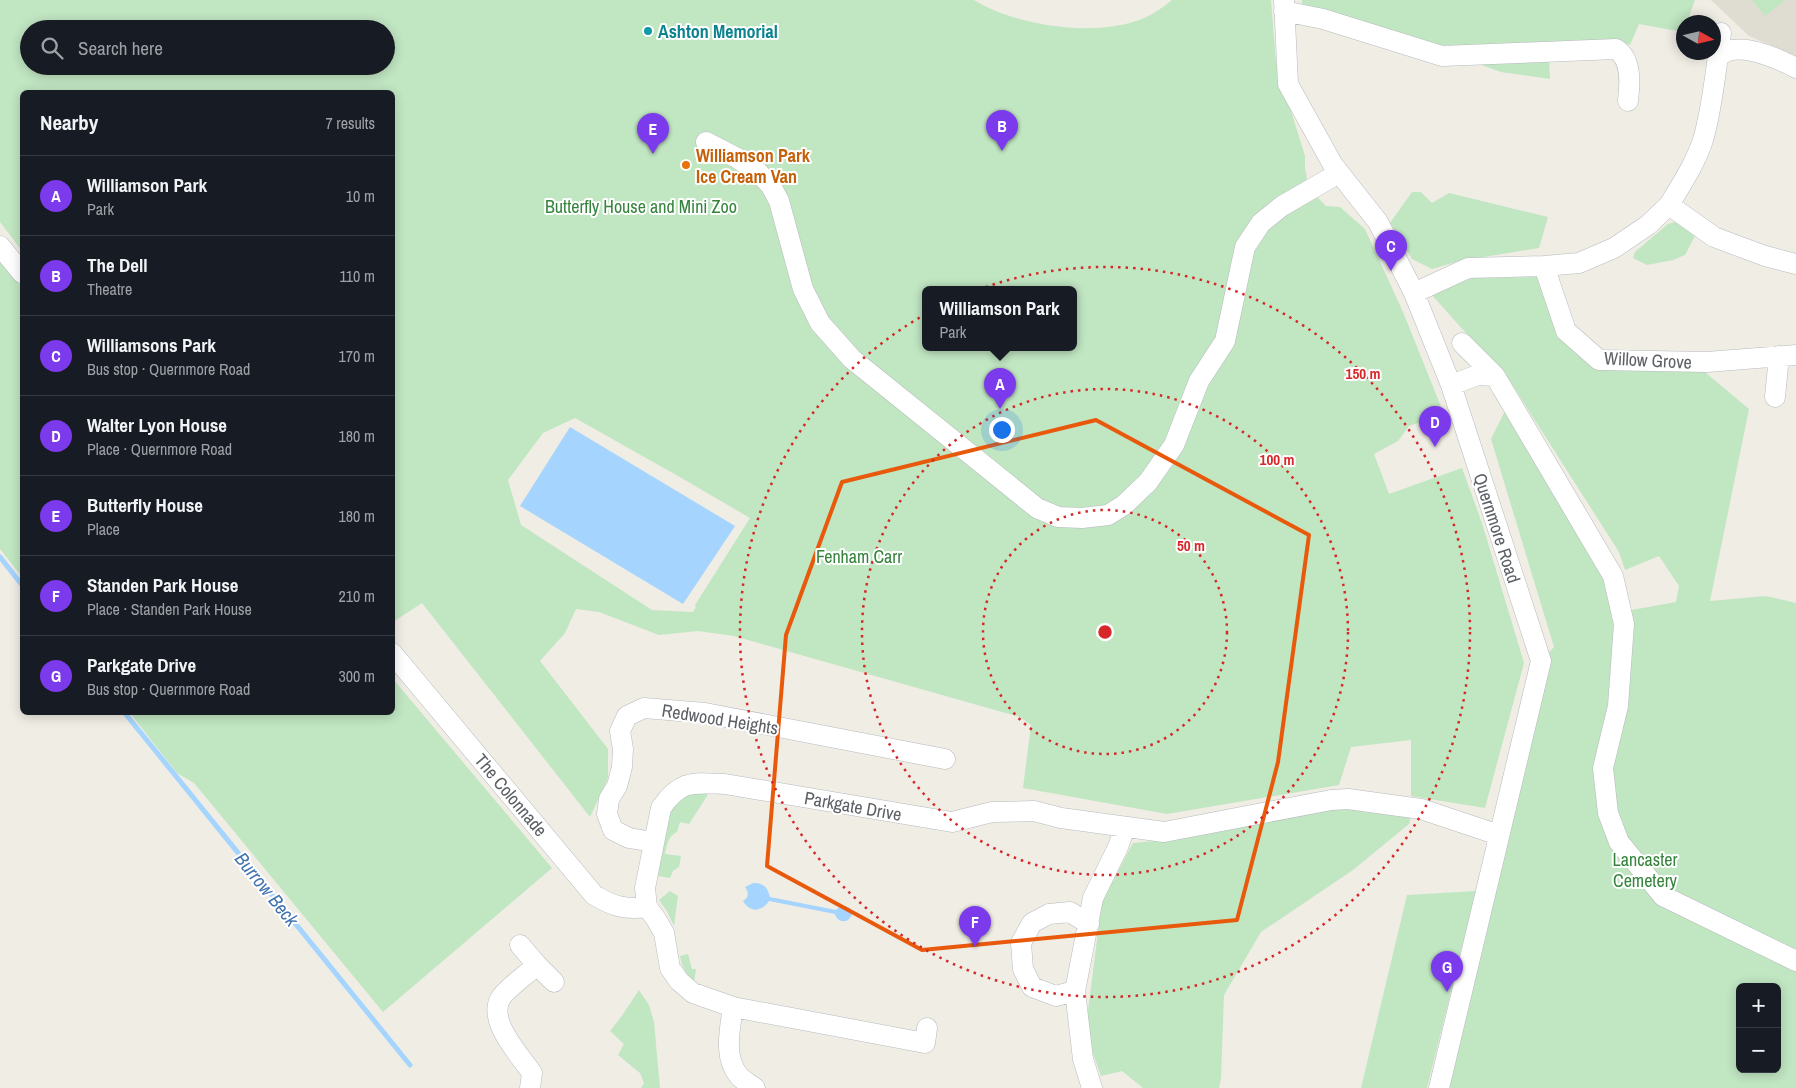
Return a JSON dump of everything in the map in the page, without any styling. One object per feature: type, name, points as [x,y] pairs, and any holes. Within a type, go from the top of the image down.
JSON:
[{"type":"street","points":[[1284,6],[1442,56],[1616,49],[1625,58],[1630,82],[1628,101]]},
{"type":"street","name":"Quernmore Road","points":[[1284,6],[1288,84],[1333,164],[1378,222],[1414,294],[1451,385],[1541,661],[1439,1088]]},
{"type":"street","points":[[1721,54],[1728,51],[1746,50],[1776,58],[1796,68]]},
{"type":"street","points":[[1414,294],[1468,268],[1579,263],[1604,253],[1648,225],[1669,206],[1691,168],[1702,141],[1717,60]]},
{"type":"street","points":[[706,142],[757,171],[771,186],[779,201],[803,290],[820,323],[852,359],[1037,508],[1058,517],[1074,518],[1108,514],[1124,505],[1148,482],[1174,445],[1199,381],[1225,341],[1245,248],[1261,223],[1282,206],[1339,173]]},
{"type":"street","points":[[1669,206],[1714,237],[1765,256],[1796,264]]},
{"type":"street","points":[[0,246],[20,271]]},
{"type":"street","name":"Willow Grove","points":[[1544,266],[1566,331],[1599,360],[1707,362],[1788,355],[1775,398]]},
{"type":"street","points":[[1462,342],[1495,376],[1613,576],[1624,624],[1618,706],[1603,768],[1608,813],[1619,842],[1663,896],[1796,962]]},
{"type":"street","points":[[1451,385],[1478,375],[1495,376]]},
{"type":"street","name":"The Colonnade","points":[[395,656],[594,895],[612,905],[631,909],[646,907]]},
{"type":"street","name":"Redwood Heights","points":[[653,842],[629,838],[613,830],[607,814],[609,800],[617,786],[622,767],[623,748],[620,732],[627,716],[644,708],[705,713],[945,759]]},
{"type":"street","name":"Parkgate Drive","points":[[646,907],[645,888],[661,808],[678,788],[691,782],[725,784],[867,810],[952,822],[992,812],[1034,811],[1062,818],[1164,832],[1331,800],[1348,799],[1421,809],[1499,835]]},
{"type":"street","points":[[1092,1088],[1083,1059],[1075,991],[1093,898],[1118,847],[1125,827]]},
{"type":"street","points":[[646,907],[664,933],[670,968],[679,981],[693,993],[733,1007],[925,1042],[927,1028]]},
{"type":"street","points":[[1075,991],[1056,996],[1032,987],[1023,969],[1021,943],[1032,923],[1048,914],[1070,912],[1089,924]]},
{"type":"street","points":[[520,945],[554,982]]},
{"type":"street","points":[[530,1088],[532,1073],[498,1024],[497,1008],[502,996],[537,965]]},
{"type":"street","points":[[733,1007],[728,1043],[730,1057],[739,1076],[755,1088]]},
{"type":"highlighted area","points":[[1096,420],[1309,535],[1278,762],[1237,920],[922,950],[767,866],[786,635],[842,482]]},
{"type":"shaded area","points":[[1711,0],[1796,0],[1796,56],[1749,36]]},
{"type":"green space","points":[[0,0],[974,0],[991,9],[1032,22],[1077,28],[1099,28],[1139,20],[1156,12],[1172,0],[1271,0],[1276,63],[1305,156],[1307,179],[1311,189],[1326,206],[1340,207],[1365,229],[1403,312],[1444,414],[1409,426],[1398,441],[1374,454],[1389,494],[1462,468],[1482,523],[1524,663],[1485,808],[1411,796],[1411,740],[1351,747],[1339,785],[1167,814],[1023,788],[1031,725],[1020,717],[734,636],[698,631],[659,635],[599,612],[576,609],[565,633],[540,661],[608,749],[608,778],[590,817],[422,603],[395,621],[395,90],[20,90],[20,248],[0,222]],"holes":[[[575,418],[750,518],[695,605],[696,607],[693,612],[652,610],[521,525],[508,480],[543,433]]]},
{"type":"green space","points":[[1302,0],[1695,0],[1690,15],[1676,15],[1676,31],[1639,24],[1630,45],[1620,41],[1433,45],[1302,9]]},
{"type":"green space","points":[[1752,0],[1785,0],[1765,16]]},
{"type":"green space","points":[[1549,59],[1550,79],[1501,72],[1470,61]]},
{"type":"green space","points":[[1412,192],[1421,192],[1432,203],[1449,193],[1548,217],[1539,248],[1459,261],[1432,269],[1412,259],[1390,223]]},
{"type":"green space","points":[[1675,222],[1696,234],[1685,255],[1673,260],[1647,265],[1633,258],[1635,252],[1668,224]]},
{"type":"green space","points":[[0,259],[20,284],[20,574],[0,549]]},
{"type":"green space","name":"Lancaster Cemetery","points":[[1541,277],[1594,364],[1700,368],[1749,409],[1710,601],[1766,596],[1796,603],[1796,1088],[1439,1088],[1541,661],[1554,647],[1491,439],[1505,411],[1598,561],[1615,613],[1676,602],[1679,586],[1659,556],[1625,570],[1619,552],[1513,386],[1432,295],[1472,278]]},
{"type":"green space","points":[[395,681],[552,868],[383,1012],[194,783],[177,773],[132,715],[395,715]]},
{"type":"green space","points":[[708,791],[707,796],[689,824],[680,822],[677,832],[668,841],[665,854],[681,856],[679,867],[673,871],[670,878],[658,876],[662,843],[668,818],[673,808],[679,799],[688,794]]},
{"type":"green space","points":[[1344,805],[1411,815],[1409,824],[1353,870],[1261,932],[1224,995],[1219,1088],[1143,1088],[1122,1071],[1101,1076],[1090,1045],[1087,1018],[1102,901],[1133,843],[1186,838]]},
{"type":"green space","points":[[670,891],[678,896],[674,926],[659,900]]},
{"type":"green space","points":[[1476,891],[1427,1088],[1361,1088],[1407,895]]},
{"type":"green space","points":[[688,954],[692,969],[696,969],[694,982],[685,970],[680,956]]},
{"type":"green space","points":[[639,990],[649,1005],[654,1022],[660,1088],[641,1088],[644,1083],[640,1073],[618,1055],[624,1044],[610,1031]]},
{"type":"water","points":[[570,427],[735,526],[683,604],[520,506]]},
{"type":"water","points":[[753,883],[764,886],[770,897],[836,910],[842,905],[850,908],[852,915],[848,920],[841,921],[835,914],[769,901],[760,909],[752,909],[743,901],[748,895],[745,887]]},
{"type":"waterway","name":"Burrow Beck","points":[[0,557],[20,582]]},
{"type":"waterway","name":"Burrow Beck","points":[[126,715],[410,1065]]},
{"type":"place","name":"Ashton Memorial","points":[[648,31]]},
{"type":"place","name":"The Dell","points":[[1002,151]]},
{"type":"place","name":"Butterfly House","points":[[653,154]]},
{"type":"place","name":"Williamson Park Ice Cream Van","points":[[686,165]]},
{"type":"place","name":"Williamsons Park","points":[[1391,271]]},
{"type":"place","name":"Williamson Park","points":[[1000,409]]},
{"type":"place","name":"Walter Lyon House","points":[[1435,447]]},
{"type":"place","name":"Standen Park House","points":[[975,947]]},
{"type":"place","name":"Parkgate Drive","points":[[1447,992]]},
{"type":"park label","name":"Butterfly House and Mini Zoo","points":[[641,206]]},
{"type":"park label","name":"Fenham Carr","points":[[859,556]]}]
